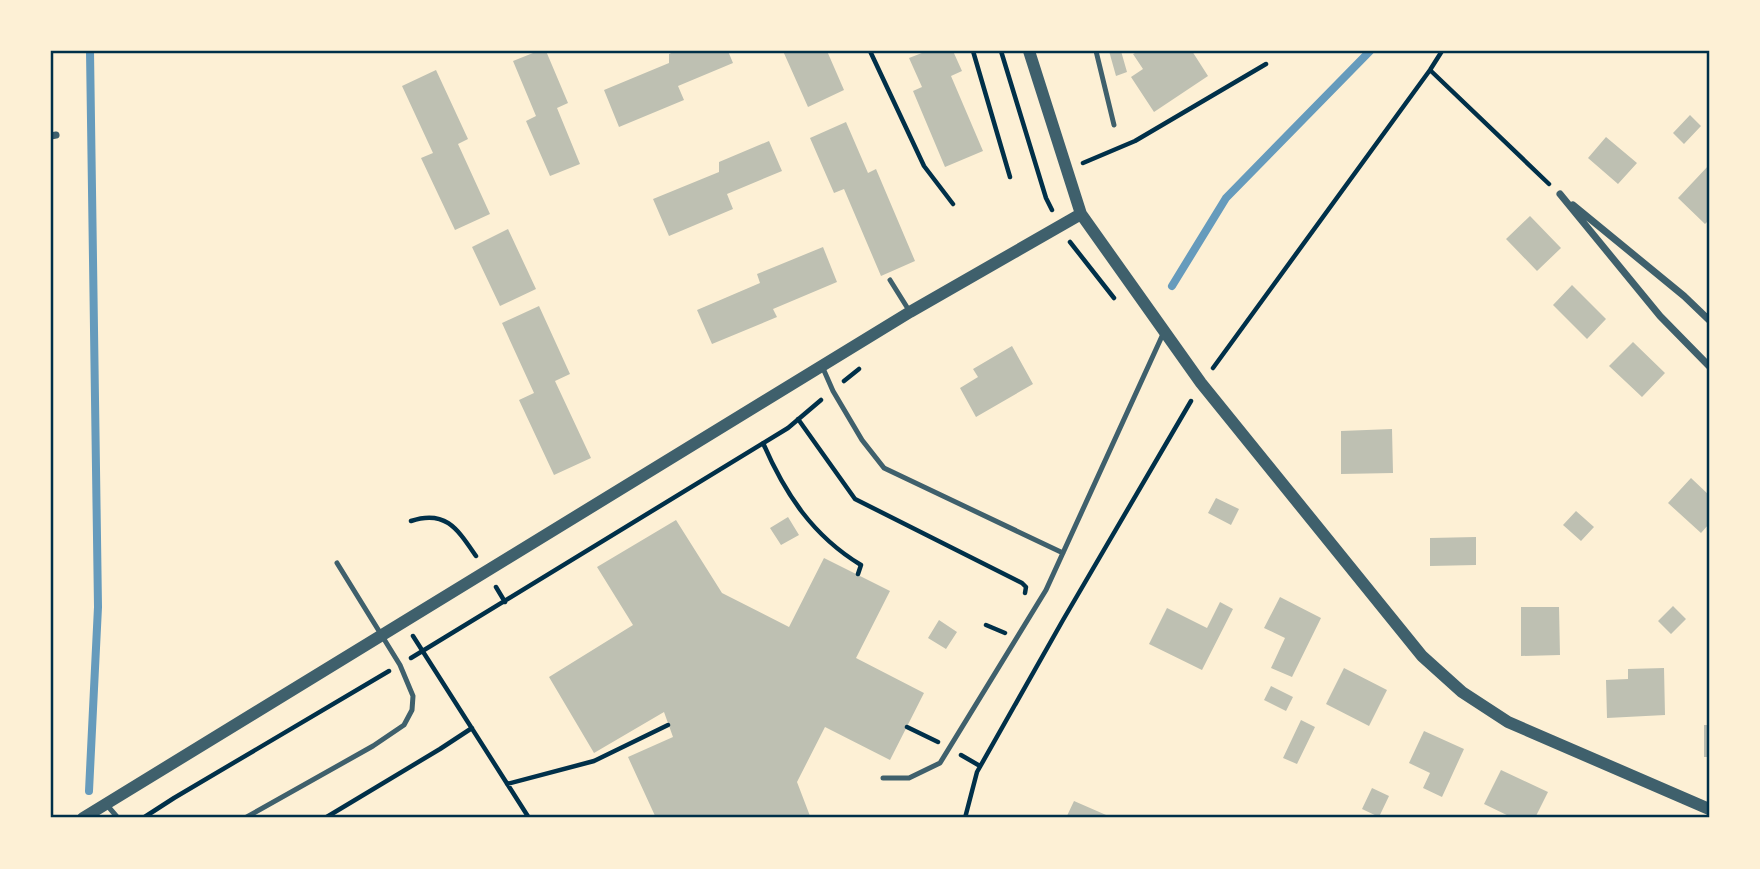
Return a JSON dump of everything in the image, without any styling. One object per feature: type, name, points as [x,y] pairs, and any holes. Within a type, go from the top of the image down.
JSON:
[{"type":"street","points":[[1029,51],[1081,214],[1202,383],[1422,656],[1462,692],[1508,722],[1709,808]]},
{"type":"street","points":[[1560,194],[1684,296],[1709,320]]},
{"type":"street","points":[[1560,194],[1660,316],[1709,366]]},
{"type":"street","points":[[83,818],[910,312],[1081,214]]},
{"type":"lane","points":[[1096,51],[1114,125]]},
{"type":"lane","points":[[890,280],[910,312]]},
{"type":"lane","points":[[883,778],[909,778],[940,763],[1046,590],[1164,331]]},
{"type":"lane","points":[[822,366],[862,440],[884,468],[1063,553]]},
{"type":"lane","points":[[245,818],[373,746],[404,725],[412,710],[413,696],[400,665],[337,563]]},
{"type":"lane","points":[[106,804],[118,818]]},
{"type":"path","points":[[870,51],[923,166],[953,204]]},
{"type":"path","points":[[973,51],[1010,177]]},
{"type":"path","points":[[965,818],[977,772],[1202,383],[1442,51]]},
{"type":"path","points":[[1039,178],[1135,141],[1266,64]]},
{"type":"path","points":[[1430,70],[1560,194]]},
{"type":"path","points":[[1068,240],[1090,226]]},
{"type":"path","points":[[143,818],[505,602],[763,443],[798,419],[862,365]]},
{"type":"path","points":[[798,419],[855,499],[1022,583],[1026,587],[1020,602]]},
{"type":"path","points":[[763,443],[805,518],[824,539],[861,565],[858,575]]},
{"type":"path","points":[[411,521],[425,516],[440,518],[458,530],[505,602]]},
{"type":"path","points":[[404,622],[529,818]]},
{"type":"path","points":[[1002,632],[1008,622]]},
{"type":"path","points":[[507,784],[594,761],[668,725]]},
{"type":"path","points":[[325,818],[472,728]]},
{"type":"building","points":[[538,51],[546,51],[568,103],[557,108],[580,164],[550,176],[526,121],[536,116],[513,61]]},
{"type":"building","points":[[676,51],[728,51],[733,63],[678,86],[684,100],[619,127],[604,90],[669,63],[669,54]]},
{"type":"building","points":[[783,51],[827,51],[844,90],[808,107]]},
{"type":"building","points":[[927,51],[953,51],[962,71],[951,76],[983,151],[945,167],[913,91],[922,87],[909,58]]},
{"type":"building","points":[[1109,51],[1121,51],[1127,72],[1116,76]]},
{"type":"building","points":[[1139,51],[1192,51],[1208,76],[1154,112],[1131,77],[1143,69],[1133,54]]},
{"type":"building","points":[[436,70],[468,139],[458,144],[490,214],[455,230],[421,158],[433,153],[402,86]]},
{"type":"building","points":[[1690,115],[1701,126],[1684,144],[1673,133]]},
{"type":"building","points":[[846,122],[868,173],[876,169],[915,261],[881,276],[844,189],[834,193],[810,138]]},
{"type":"building","points":[[1606,137],[1637,163],[1618,184],[1588,158]]},
{"type":"building","points":[[769,141],[782,171],[727,194],[733,209],[669,236],[653,199],[719,172],[719,162]]},
{"type":"building","points":[[1709,165],[1709,220],[1705,224],[1678,198]]},
{"type":"building","points":[[1530,216],[1561,248],[1537,271],[1506,239]]},
{"type":"building","points":[[508,229],[536,289],[500,306],[472,247]]},
{"type":"building","points":[[823,247],[837,282],[773,309],[777,317],[712,344],[697,310],[760,283],[757,274]]},
{"type":"building","points":[[1572,285],[1606,319],[1587,339],[1553,305]]},
{"type":"building","points":[[539,306],[570,374],[555,381],[591,458],[554,475],[519,400],[534,393],[502,323]]},
{"type":"building","points":[[1633,342],[1665,373],[1642,397],[1609,366]]},
{"type":"building","points":[[1012,346],[1033,384],[976,417],[960,388],[978,377],[973,369]]},
{"type":"building","points":[[1392,429],[1393,473],[1341,474],[1341,431]]},
{"type":"building","points":[[1691,478],[1709,495],[1709,524],[1701,533],[1668,503]]},
{"type":"building","points":[[1216,498],[1239,509],[1231,525],[1208,513]]},
{"type":"building","points":[[1576,511],[1594,527],[1581,541],[1563,525]]},
{"type":"building","points":[[788,517],[799,535],[781,545],[770,528]]},
{"type":"building","points":[[676,520],[722,593],[789,627],[824,558],[890,591],[856,658],[924,693],[890,760],[825,727],[797,782],[810,816],[656,818],[628,757],[673,737],[664,712],[594,753],[549,677],[633,625],[597,567]]},
{"type":"building","points":[[1476,537],[1476,565],[1430,566],[1430,538]]},
{"type":"building","points":[[1280,597],[1321,618],[1292,677],[1271,668],[1285,638],[1264,628]]},
{"type":"building","points":[[1220,602],[1233,609],[1202,670],[1149,644],[1167,608],[1207,628]]},
{"type":"building","points":[[1673,606],[1686,619],[1671,634],[1658,621]]},
{"type":"building","points":[[1521,607],[1559,607],[1560,655],[1521,656]]},
{"type":"building","points":[[939,620],[957,632],[946,649],[928,638]]},
{"type":"building","points":[[1344,668],[1387,690],[1369,726],[1326,704]]},
{"type":"building","points":[[1664,668],[1665,715],[1607,718],[1606,680],[1628,679],[1628,669]]},
{"type":"building","points":[[1271,686],[1293,697],[1286,711],[1264,700]]},
{"type":"building","points":[[1301,720],[1315,727],[1297,764],[1283,758]]},
{"type":"building","points":[[1704,725],[1709,725],[1709,757],[1704,757]]},
{"type":"building","points":[[1424,731],[1464,749],[1442,797],[1423,788],[1430,773],[1409,763]]},
{"type":"building","points":[[1501,770],[1548,792],[1535,818],[1513,818],[1484,804]]},
{"type":"building","points":[[1372,788],[1389,796],[1379,817],[1362,809]]},
{"type":"building","points":[[1074,801],[1113,818],[1066,818]]},
{"type":"waterway","points":[[89,791],[98,607],[90,51]]},
{"type":"waterway","points":[[1172,286],[1226,198],[1370,51]]}]
